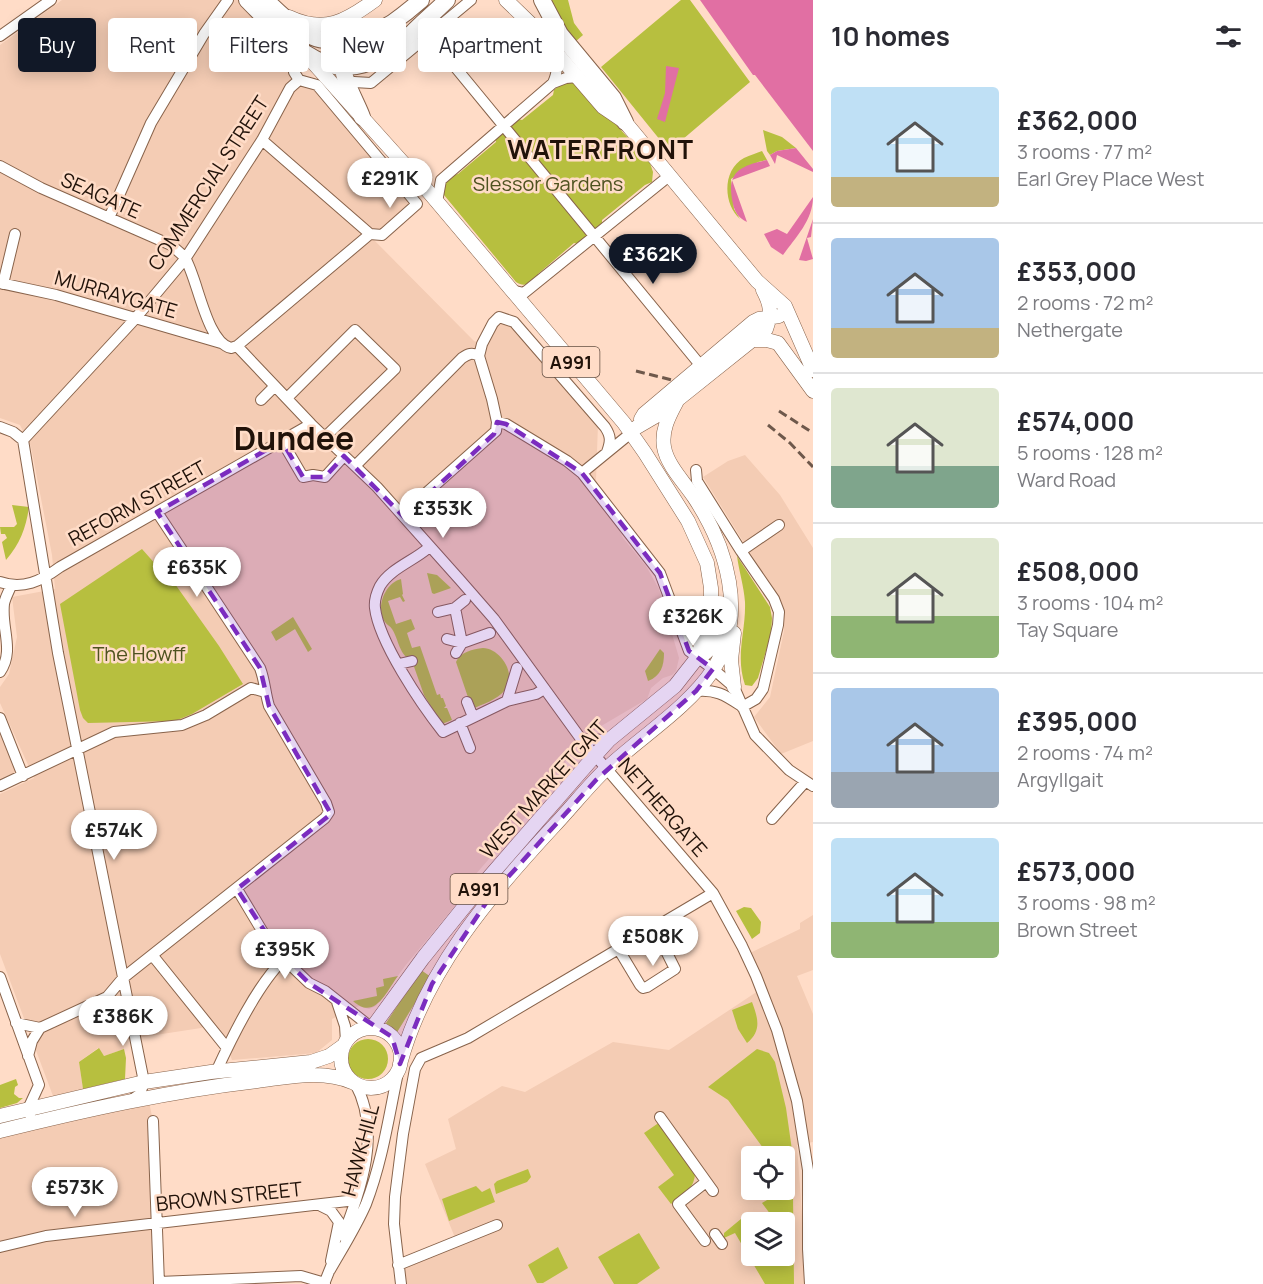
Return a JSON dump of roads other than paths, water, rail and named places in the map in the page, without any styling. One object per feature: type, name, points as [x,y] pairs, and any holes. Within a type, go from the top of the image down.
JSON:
[{"type":"highway","points":[[247,0],[266,18]]},
{"type":"highway","points":[[266,0],[304,33],[321,40]]},
{"type":"highway","points":[[398,18],[421,0]]},
{"type":"highway","points":[[406,37],[447,0]]},
{"type":"highway","points":[[542,0],[560,34],[613,98],[625,122]]},
{"type":"highway","points":[[342,72],[362,117]]},
{"type":"main road","points":[[284,15],[308,24],[333,24],[354,16],[375,0]]},
{"type":"main road","points":[[506,0],[525,18]]},
{"type":"main road","points":[[514,0],[528,18]]},
{"type":"main road","name":"A991","points":[[309,60],[362,117],[634,430],[649,422],[754,340],[766,330],[771,317]]},
{"type":"main road","points":[[564,61],[603,107],[625,122],[757,281],[785,306],[813,370]]},
{"type":"main road","points":[[757,281],[770,305],[771,317]]},
{"type":"main road","points":[[634,430],[644,414],[753,322],[771,317],[786,318],[794,325]]},
{"type":"main road","points":[[754,340],[778,343],[813,392]]},
{"type":"main road","name":"WEST MARKETGAIT","points":[[399,1066],[405,1043],[432,984],[472,923],[506,878],[606,769],[696,691],[713,669],[728,630],[731,604],[725,560],[712,528],[667,457],[664,447],[665,427],[678,399]]},
{"type":"main road","name":"WEST MARKETGAIT","points":[[372,1028],[423,958],[477,891],[609,740],[675,686],[697,658],[707,628],[711,606],[707,563],[696,535],[634,430]]},
{"type":"main road","points":[[697,658],[706,654],[713,646],[724,615],[731,604]]},
{"type":"main road","points":[[731,604],[734,631],[731,660],[734,687]]},
{"type":"main road","points":[[0,1116],[144,1082],[311,1062],[329,1056],[356,1032],[372,1028],[385,1032],[394,1039],[400,1052],[399,1066],[390,1081],[379,1087],[364,1087],[342,1077],[319,1074],[223,1085],[130,1101],[0,1131]]},
{"type":"main road","points":[[345,1043],[341,1055],[342,1065],[345,1074],[353,1082]]},
{"type":"street","points":[[0,36],[51,0]]},
{"type":"street","points":[[109,218],[140,147],[164,102],[204,34],[228,0]]},
{"type":"street","points":[[448,18],[471,0]]},
{"type":"street","points":[[350,87],[354,82],[371,83],[418,43]]},
{"type":"street","points":[[237,346],[376,234],[417,204],[317,86],[299,80],[294,72]]},
{"type":"street","points":[[460,72],[701,366]]},
{"type":"street","points":[[553,84],[557,72]]},
{"type":"street","points":[[436,202],[441,180],[553,84],[566,78],[578,77]]},
{"type":"street","name":"COMMERCIAL STREET","points":[[23,440],[136,318],[185,259],[262,140],[290,88],[299,80]]},
{"type":"street","points":[[262,140],[376,234]]},
{"type":"street","name":"SEAGATE","points":[[0,166],[33,184],[171,245],[185,259]]},
{"type":"street","points":[[512,290],[524,292],[669,176]]},
{"type":"street","points":[[1,283],[15,234]]},
{"type":"street","points":[[185,259],[211,326],[221,343]]},
{"type":"street","name":"MURRAYGATE","points":[[1,283],[54,291],[231,348],[237,346]]},
{"type":"street","points":[[53,307],[54,291]]},
{"type":"street","points":[[404,517],[425,495],[494,434],[497,422],[479,356],[482,344],[493,323],[499,317],[514,322],[605,427],[611,435],[607,452]]},
{"type":"street","points":[[287,398],[355,330],[396,369],[325,437]]},
{"type":"street","name":"NETHERGATE","points":[[237,346],[404,517],[460,580],[500,627],[581,740],[713,893],[746,952],[777,1030],[800,1118],[808,1170],[810,1284]]},
{"type":"street","points":[[355,466],[462,358],[474,353],[479,356]]},
{"type":"street","points":[[261,400],[275,386]]},
{"type":"street","points":[[497,422],[506,424],[567,461],[582,473],[660,573],[689,651],[734,687],[754,735],[789,770],[809,784],[772,819]]},
{"type":"street","name":"REFORM STREET","points":[[6,584],[34,583],[44,578],[311,424]]},
{"type":"street","points":[[0,427],[13,432],[23,440],[44,578],[76,749],[144,1082],[140,1094],[130,1101]]},
{"type":"street","points":[[582,473],[634,430]]},
{"type":"street","points":[[282,441],[304,479],[313,475],[323,479],[344,456]]},
{"type":"street","points":[[696,470],[697,481],[774,599],[778,612],[778,625],[763,689],[756,699],[742,707]]},
{"type":"street","points":[[28,1056],[32,1041],[40,1028],[107,997],[123,978],[237,889],[325,818],[329,812],[326,803],[269,706],[265,692],[266,683],[260,668],[158,512]]},
{"type":"street","points":[[741,551],[779,525]]},
{"type":"street","points":[[427,549],[390,574],[381,584],[375,606],[377,630],[419,701],[442,734],[507,701],[541,691]]},
{"type":"street","points":[[0,672],[8,643],[4,604],[6,584]]},
{"type":"street","points":[[438,612],[454,608],[465,600]]},
{"type":"street","points":[[454,608],[462,643],[456,653]]},
{"type":"street","points":[[680,628],[690,633],[707,628]]},
{"type":"street","points":[[447,639],[462,643],[490,633]]},
{"type":"street","points":[[399,664],[412,661]]},
{"type":"street","points":[[507,701],[517,668]]},
{"type":"street","points":[[0,786],[114,732],[182,725],[206,715],[251,688],[265,692]]},
{"type":"street","points":[[696,691],[713,691],[724,694],[742,707]]},
{"type":"street","points":[[467,702],[473,717]]},
{"type":"street","points":[[0,718],[23,776]]},
{"type":"street","points":[[460,723],[470,748]]},
{"type":"street","points":[[581,740],[609,740]]},
{"type":"street","points":[[237,889],[267,939],[282,957],[309,983],[325,991],[372,1028]]},
{"type":"street","points":[[401,1284],[394,1215],[398,1165],[415,1069],[421,1058],[468,1038],[656,929],[713,893]]},
{"type":"street","points":[[619,950],[639,985],[647,987],[675,969],[656,929]]},
{"type":"street","points":[[153,956],[227,1048]]},
{"type":"street","points":[[216,1072],[264,982],[282,957]]},
{"type":"street","points":[[0,977],[39,1085],[28,1109],[32,1124]]},
{"type":"street","points":[[107,997],[121,1000],[129,1006]]},
{"type":"street","points":[[337,1002],[345,1026],[345,1043]]},
{"type":"street","points":[[16,1023],[40,1028]]},
{"type":"street","name":"HAWKHILL","points":[[324,1283],[371,1189],[387,1132],[399,1066]]},
{"type":"street","name":"HAWKHILL","points":[[330,1270],[356,1200],[364,1169],[368,1126],[363,1100],[353,1082]]},
{"type":"street","points":[[660,1117],[709,1187],[678,1204],[705,1241]]},
{"type":"street","points":[[153,1121],[159,1283],[302,1276],[324,1283]]},
{"type":"street","name":"BROWN STREET","points":[[0,1247],[46,1236],[356,1200]]},
{"type":"street","points":[[317,1206],[331,1211],[339,1222],[330,1270]]},
{"type":"street","points":[[398,1265],[497,1225]]},
{"type":"street","points":[[715,1234],[722,1244]]},
{"type":"railway","points":[[636,371],[672,380]]},
{"type":"railway","points":[[779,411],[813,433]]},
{"type":"railway","points":[[768,425],[790,443],[813,467]]},
{"type":"district","name":"WATERFRONT","points":[[601,149]]},
{"type":"district","name":"Dundee","points":[[294,438]]},
{"type":"park label","name":"Slessor Gardens","points":[[548,183]]},
{"type":"park label","name":"The Howff","points":[[139,653]]}]
